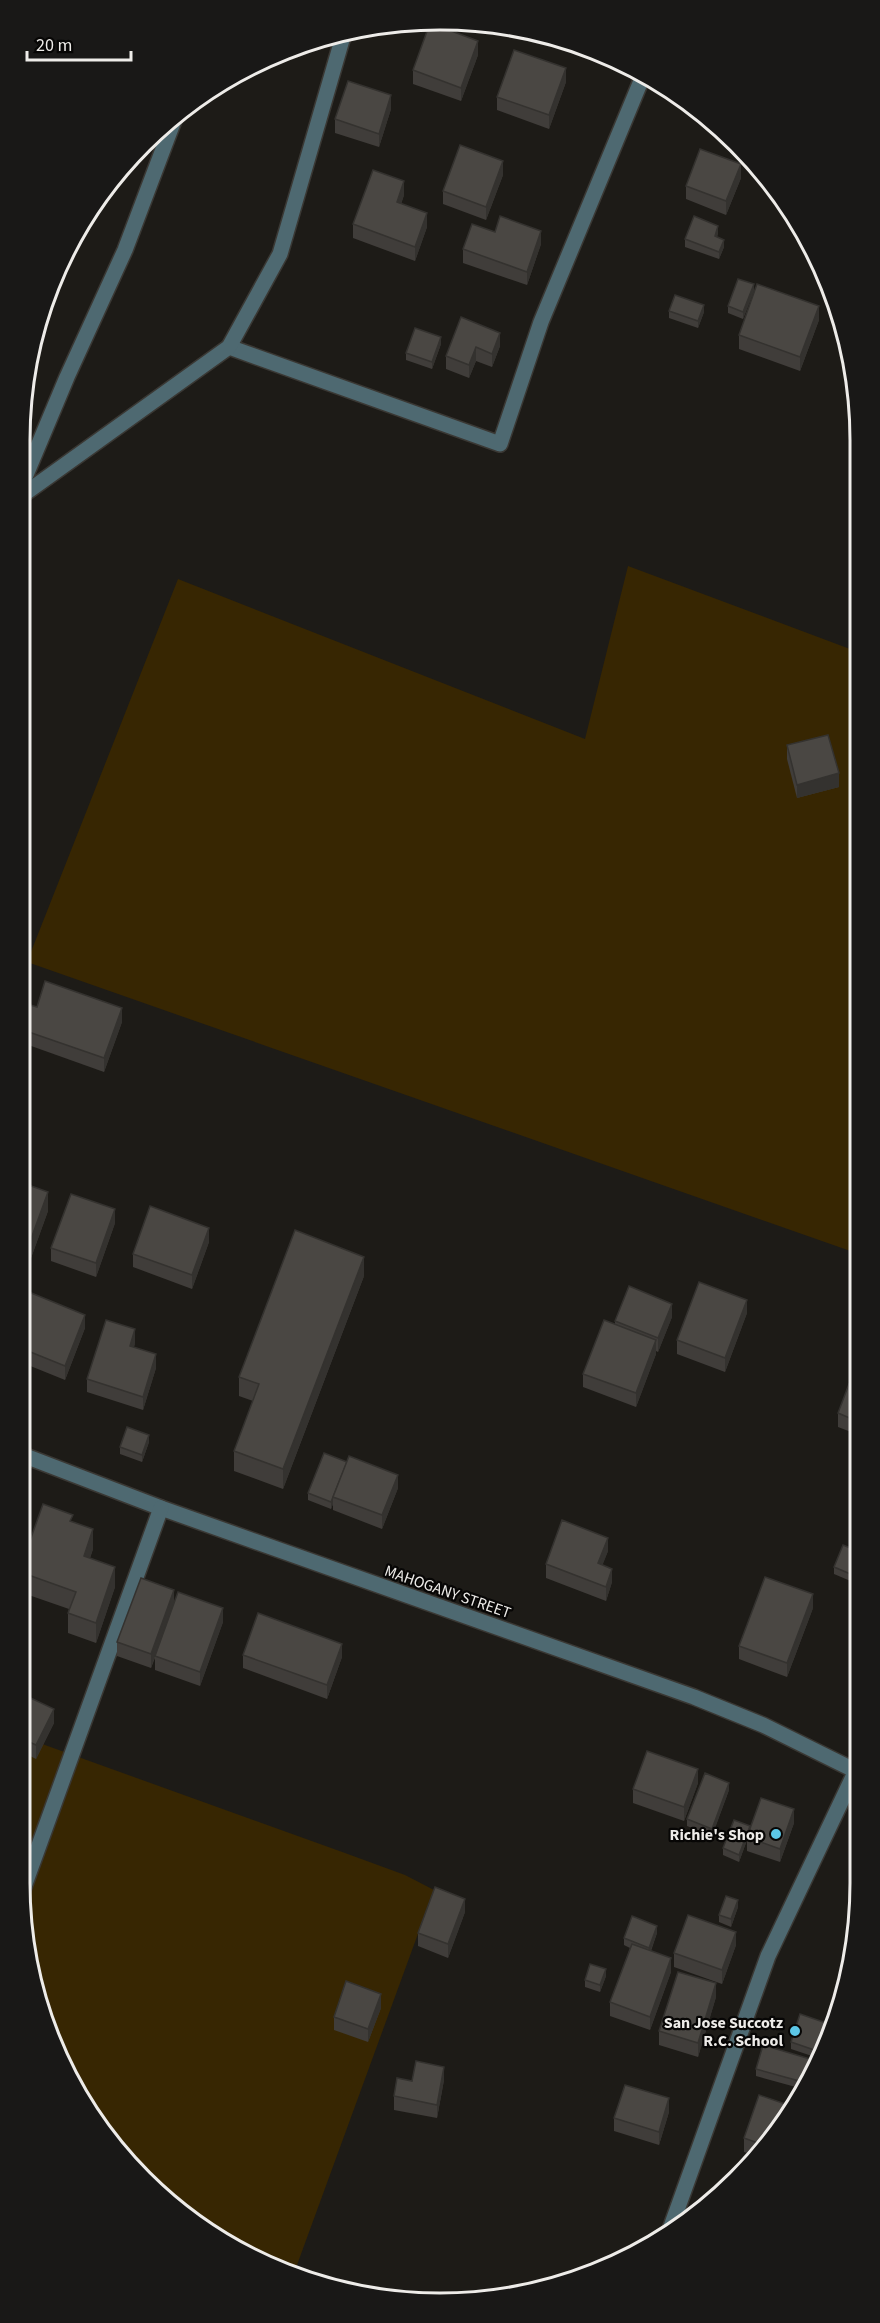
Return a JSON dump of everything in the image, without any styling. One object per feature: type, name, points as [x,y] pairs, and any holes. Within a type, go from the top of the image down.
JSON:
[{"type":"street","points":[[30,490],[229,347],[280,254],[341,42]]},
{"type":"street","points":[[229,347],[500,444],[540,322],[640,82]]},
{"type":"street","points":[[30,465],[125,250],[169,133]]},
{"type":"street","name":"MAHOGANY STREET","points":[[30,1459],[161,1508],[694,1697],[764,1725],[850,1765]]},
{"type":"street","points":[[30,1870],[161,1508]]},
{"type":"street","points":[[673,2220],[768,1956],[850,1787]]},
{"type":"shaded area","points":[[628,566],[850,649],[850,1251],[30,963],[30,954],[178,579],[585,739]]},
{"type":"shaded area","points":[[30,1740],[405,1875],[434,1890],[296,2267],[283,2262],[212,2224],[150,2173],[99,2111],[72,2064],[61,2040],[44,1989],[34,1937],[30,1883]]},
{"type":"building","points":[[427,30],[450,30],[478,41],[461,88],[413,70]]},
{"type":"building","points":[[514,50],[566,68],[549,115],[497,97]]},
{"type":"building","points":[[348,81],[391,95],[379,134],[335,119]]},
{"type":"building","points":[[460,145],[503,161],[486,207],[443,191]]},
{"type":"building","points":[[700,149],[741,164],[726,201],[686,186]]},
{"type":"building","points":[[373,170],[404,181],[397,202],[427,213],[415,247],[353,224]]},
{"type":"building","points":[[500,216],[541,231],[527,272],[463,249],[472,224],[495,232]]},
{"type":"building","points":[[694,216],[718,226],[715,236],[724,240],[719,252],[685,239]]},
{"type":"building","points":[[738,279],[754,284],[743,312],[728,306]]},
{"type":"building","points":[[757,284],[819,306],[800,357],[739,335]]},
{"type":"building","points":[[675,295],[704,305],[698,321],[669,311]]},
{"type":"building","points":[[461,317],[500,333],[492,354],[476,347],[469,365],[446,356]]},
{"type":"building","points":[[415,328],[441,337],[432,362],[406,353]]},
{"type":"building","points":[[828,735],[839,773],[797,785],[787,745]]},
{"type":"building","points":[[45,981],[122,1008],[104,1058],[30,1032],[30,1005],[37,1007]]},
{"type":"building","points":[[30,1186],[48,1192],[30,1239]]},
{"type":"building","points":[[71,1194],[115,1209],[96,1263],[51,1248]]},
{"type":"building","points":[[150,1206],[209,1228],[192,1275],[133,1254]]},
{"type":"building","points":[[295,1230],[364,1257],[283,1469],[234,1451],[259,1384],[239,1377]]},
{"type":"building","points":[[699,1282],[747,1300],[725,1358],[677,1340]]},
{"type":"building","points":[[629,1286],[672,1304],[658,1338],[615,1321]]},
{"type":"building","points":[[30,1292],[85,1315],[65,1366],[30,1352]]},
{"type":"building","points":[[106,1320],[135,1329],[130,1346],[156,1354],[143,1397],[87,1379]]},
{"type":"building","points":[[604,1320],[656,1340],[636,1393],[583,1374]]},
{"type":"building","points":[[849,1384],[850,1418],[838,1413]]},
{"type":"building","points":[[127,1427],[149,1435],[142,1455],[120,1447]]},
{"type":"building","points":[[324,1453],[347,1462],[331,1502],[308,1493]]},
{"type":"building","points":[[349,1456],[398,1475],[382,1515],[333,1497]]},
{"type":"building","points":[[43,1504],[73,1515],[70,1521],[93,1529],[84,1556],[115,1567],[96,1623],[68,1613],[76,1592],[30,1576],[30,1541]]},
{"type":"building","points":[[562,1520],[608,1538],[598,1563],[612,1569],[606,1587],[546,1564]]},
{"type":"building","points":[[843,1545],[850,1548],[850,1574],[834,1567]]},
{"type":"building","points":[[765,1577],[813,1594],[787,1663],[739,1646]]},
{"type":"building","points":[[141,1578],[174,1590],[151,1654],[117,1642]]},
{"type":"building","points":[[178,1592],[223,1608],[200,1672],[155,1656]]},
{"type":"building","points":[[258,1613],[342,1644],[327,1685],[243,1655]]},
{"type":"building","points":[[30,1698],[54,1709],[36,1745],[30,1742]]},
{"type":"building","points":[[647,1751],[698,1769],[684,1807],[633,1789]]},
{"type":"building","points":[[705,1773],[729,1783],[712,1829],[687,1819]]},
{"type":"building","points":[[761,1798],[794,1809],[780,1849],[747,1837]]},
{"type":"building","points":[[734,1820],[750,1826],[739,1855],[723,1848]]},
{"type":"building","points":[[435,1887],[465,1899],[448,1944],[418,1933]]},
{"type":"building","points":[[726,1896],[738,1900],[731,1919],[719,1915]]},
{"type":"building","points":[[688,1915],[736,1932],[722,1970],[674,1953]]},
{"type":"building","points":[[632,1916],[657,1926],[649,1948],[624,1938]]},
{"type":"building","points":[[632,1944],[671,1958],[650,2017],[610,2002]]},
{"type":"building","points":[[590,1964],[606,1969],[600,1985],[585,1980]]},
{"type":"building","points":[[678,1972],[716,1983],[698,2043],[659,2031]]},
{"type":"building","points":[[346,1981],[381,1994],[368,2029],[334,2017]]},
{"type":"building","points":[[800,2014],[825,2023],[814,2050],[791,2042]]},
{"type":"building","points":[[763,2045],[810,2059],[799,2081],[756,2069]]},
{"type":"building","points":[[416,2061],[444,2067],[437,2105],[394,2096],[397,2078],[412,2081]]},
{"type":"building","points":[[625,2085],[669,2098],[659,2132],[614,2118]]},
{"type":"building","points":[[759,2095],[785,2104],[757,2143],[744,2138]]},
{"type":"place","name":"Richie's Shop","points":[[776,1834]]},
{"type":"place","name":"San Jose Succotz R.C. School","points":[[795,2031]]}]
